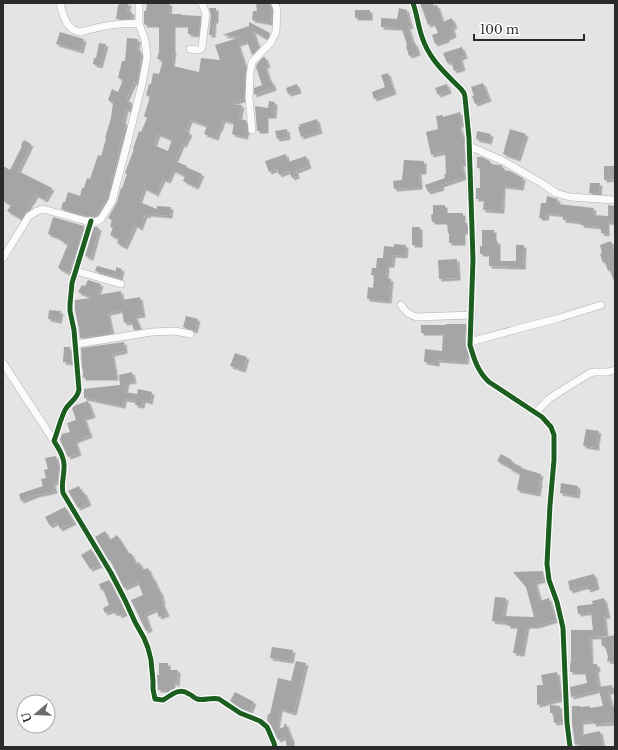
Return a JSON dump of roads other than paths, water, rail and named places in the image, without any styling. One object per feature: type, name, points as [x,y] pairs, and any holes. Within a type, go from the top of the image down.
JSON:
[{"type":"street","points":[[60,3],[67,24],[80,32],[118,24],[138,24]]},
{"type":"street","points":[[3,258],[29,216],[37,211],[43,209],[86,221],[98,221],[102,219],[112,201],[142,84],[147,57],[145,40],[138,24],[139,3]]},
{"type":"street","points":[[190,49],[198,50],[202,47],[206,14],[202,3]]},
{"type":"street","points":[[252,130],[249,98],[252,62],[271,42],[276,32],[277,10],[275,3]]},
{"type":"street","points":[[414,3],[422,37],[429,53],[437,65],[464,93],[465,97],[469,146],[473,260],[470,342],[473,357],[483,376],[489,382],[542,417],[551,427],[554,435],[554,460],[547,564],[549,580],[557,602],[563,628],[566,723],[570,747]]},
{"type":"street","points":[[469,146],[503,161],[556,193],[570,197],[615,200]]},
{"type":"street","points":[[54,441],[64,412],[76,399],[79,390],[76,344],[70,304],[72,283],[91,221]]},
{"type":"street","points":[[76,271],[121,284]]},
{"type":"street","points":[[401,305],[408,314],[417,317],[472,315]]},
{"type":"street","points":[[470,342],[556,319],[601,305]]},
{"type":"street","points":[[76,344],[152,332],[175,331],[190,334]]},
{"type":"street","points":[[3,363],[54,441],[64,462],[62,483],[63,493],[112,573],[141,632],[148,648],[152,667],[153,690],[156,699],[163,700],[178,691],[183,691],[198,699],[219,698],[240,713],[260,721],[267,728],[275,747]]},
{"type":"street","points":[[535,412],[550,398],[590,373],[615,370]]}]
